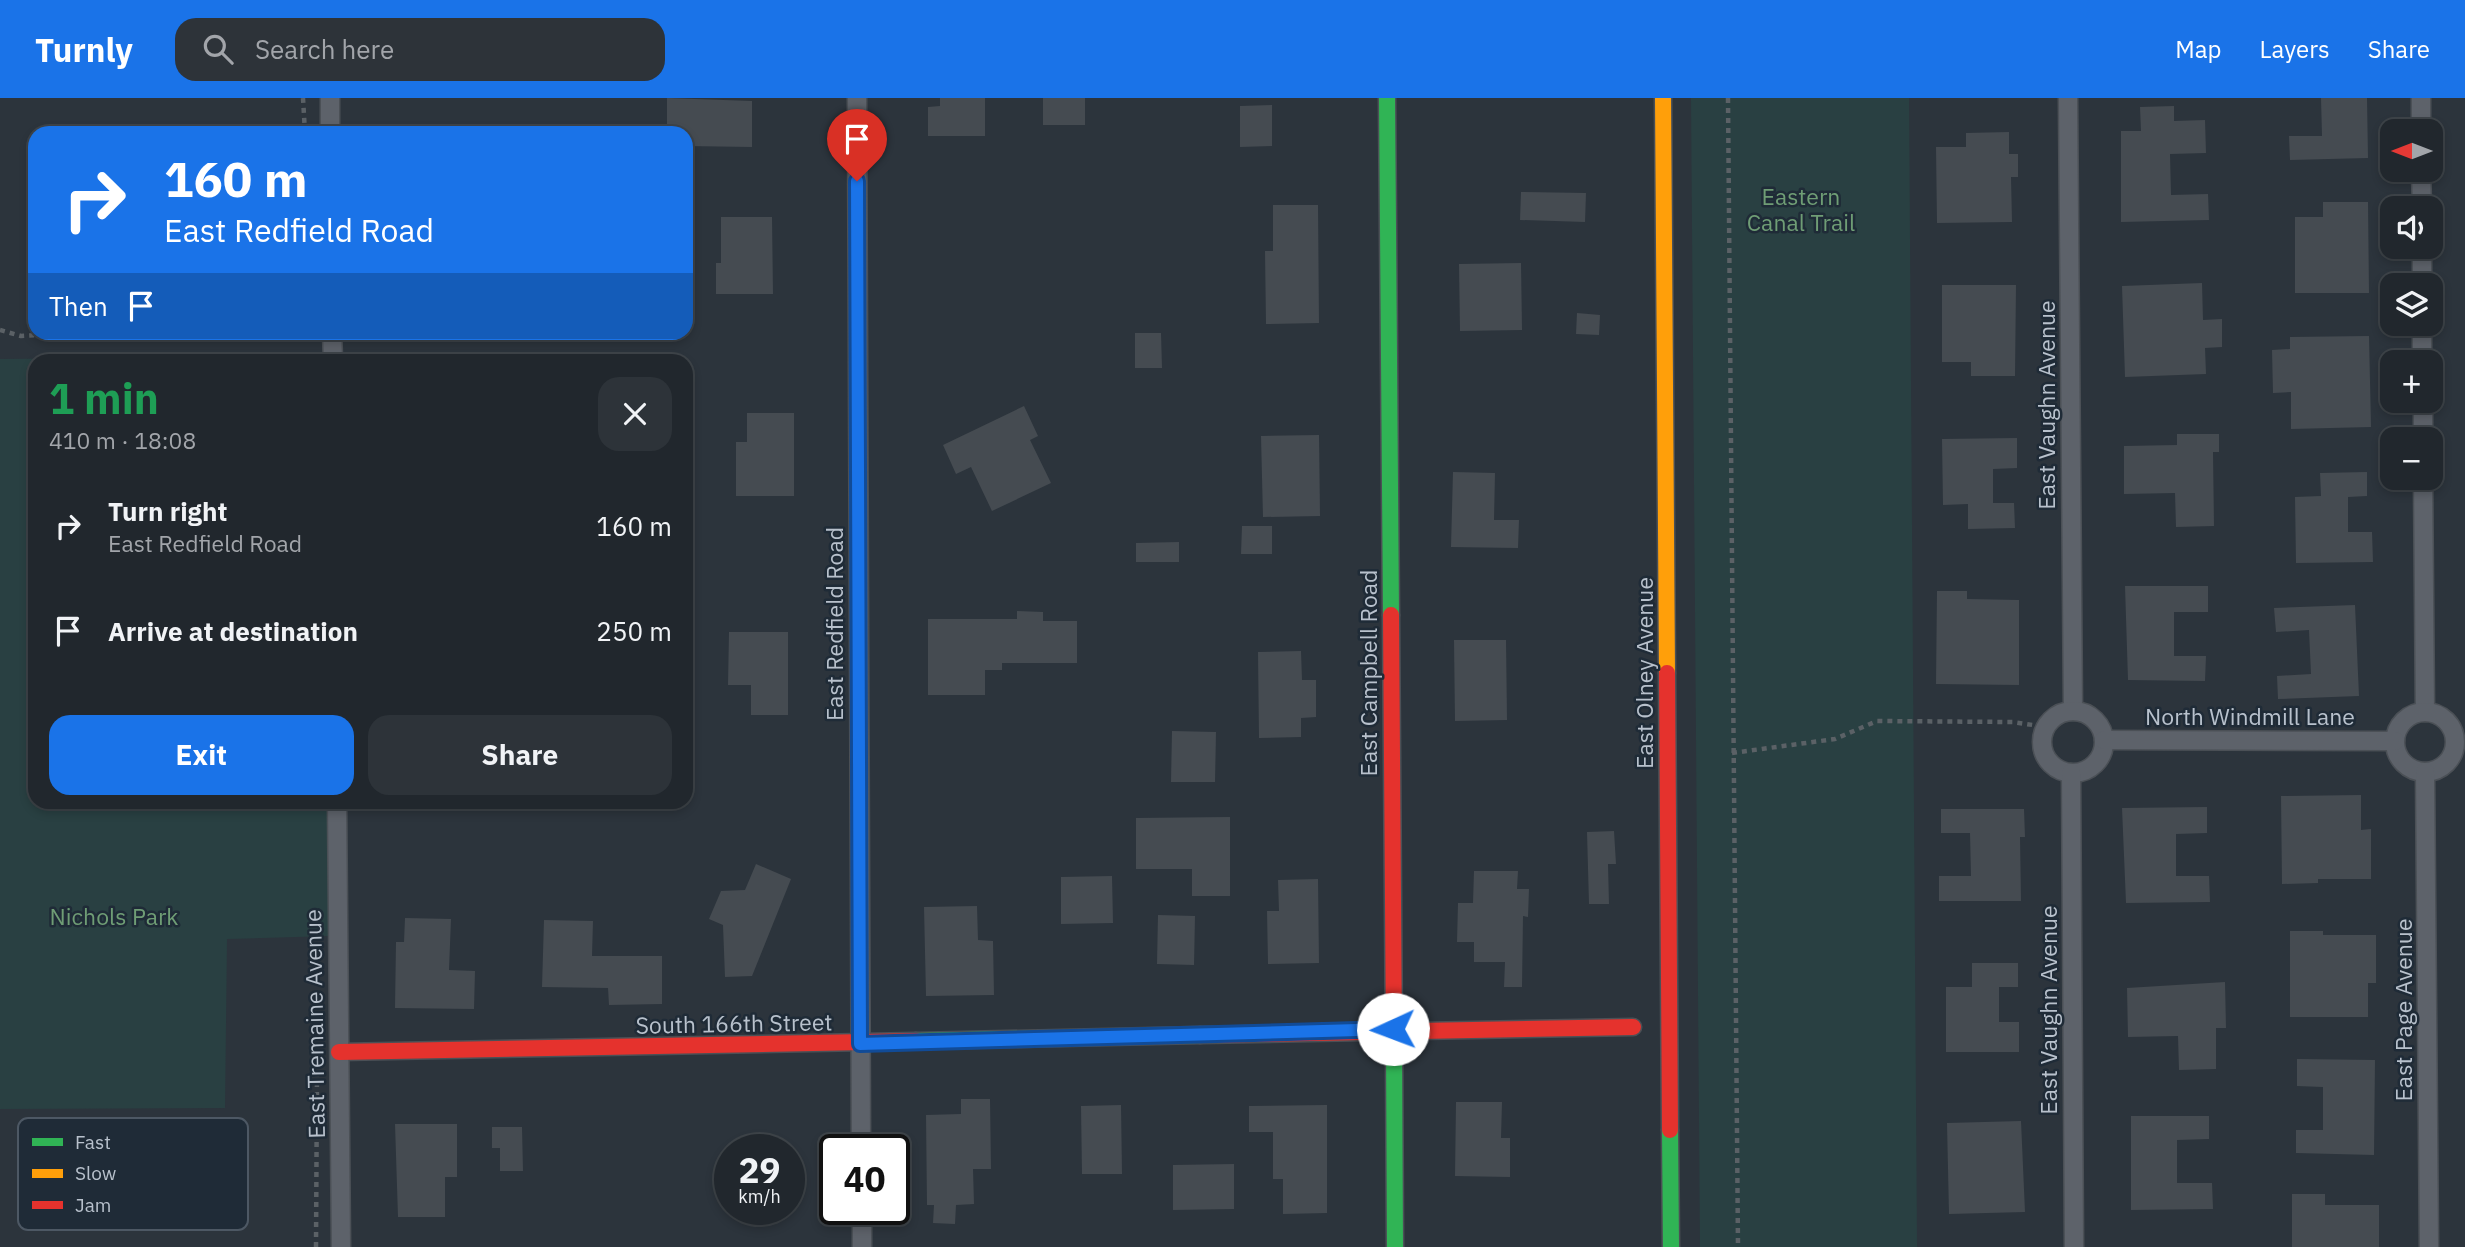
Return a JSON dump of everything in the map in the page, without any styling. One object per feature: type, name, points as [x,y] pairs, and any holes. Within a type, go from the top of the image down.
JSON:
[{"type":"street","points":[[330,98],[330,126]]},
{"type":"street","name":"East Redfield Road","points":[[857,98],[861,1134]]},
{"type":"street","name":"East Campbell Road","points":[[1387,98],[1395,1247]]},
{"type":"street","name":"East Olney Avenue","points":[[1662,98],[1671,1247]]},
{"type":"street","name":"East Vaughn Avenue","points":[[2068,98],[2073,711]]},
{"type":"street","points":[[2421,98],[2421,119]]},
{"type":"street","points":[[2423,490],[2424,712]]},
{"type":"street","points":[[2073,711],[2090,717],[2097,723],[2104,740],[2100,757],[2095,764],[2071,773],[2061,771],[2046,757],[2043,737],[2046,727],[2057,716],[2073,711]]},
{"type":"street","points":[[2424,712],[2442,717],[2460,740],[2444,766],[2425,772],[2416,771],[2401,759],[2395,741],[2397,732],[2407,717],[2424,712]]},
{"type":"street","name":"North Windmill Lane","points":[[2104,740],[2395,741]]},
{"type":"street","name":"East Page Avenue","points":[[2425,772],[2429,1247]]},
{"type":"street","name":"East Vaughn Avenue","points":[[2071,773],[2074,1247]]},
{"type":"street","name":"East Tremaine Avenue","points":[[337,809],[341,1247]]},
{"type":"street","name":"South 166th Street","points":[[339,1052],[860,1044],[1393,1029],[1633,1027]]},
{"type":"street","points":[[862,1225],[862,1247]]},
{"type":"path","points":[[303,98],[305,126]]},
{"type":"path","points":[[1728,98],[1738,1247]]},
{"type":"path","points":[[0,330],[28,336]]},
{"type":"path","points":[[1732,753],[1835,739],[1877,721],[2013,722],[2046,727]]},
{"type":"green space","name":"Eastern Canal Trail","points":[[1691,98],[1909,98],[1917,1247],[1700,1247]]},
{"type":"green space","name":"Nichols Park","points":[[0,359],[28,359],[28,809],[331,809],[329,936],[227,939],[225,1108],[0,1109]]},
{"type":"building","points":[[667,98],[752,101],[752,147],[693,146],[693,126],[667,126]]},
{"type":"building","points":[[940,98],[985,98],[985,136],[928,136],[928,107],[940,106]]},
{"type":"building","points":[[1043,98],[1085,98],[1085,125],[1043,125]]},
{"type":"building","points":[[2321,98],[2367,98],[2368,158],[2290,160],[2289,136],[2322,136]]},
{"type":"building","points":[[1272,105],[1272,146],[1240,147],[1240,106]]},
{"type":"building","points":[[2174,106],[2174,121],[2205,120],[2206,153],[2170,154],[2171,195],[2208,194],[2209,220],[2121,222],[2121,131],[2141,131],[2140,107]]},
{"type":"building","points":[[2009,132],[2009,154],[2018,154],[2018,177],[2011,177],[2012,222],[1937,223],[1936,147],[1966,147],[1966,133]]},
{"type":"building","points":[[1521,192],[1586,193],[1585,222],[1520,220]]},
{"type":"building","points":[[2323,202],[2368,202],[2369,293],[2295,293],[2295,217],[2323,217]]},
{"type":"building","points":[[1273,205],[1318,205],[1319,323],[1266,324],[1265,251],[1273,251]]},
{"type":"building","points":[[721,217],[772,217],[773,294],[716,294],[716,263],[721,263]]},
{"type":"building","points":[[1521,263],[1522,330],[1460,331],[1459,264]]},
{"type":"building","points":[[2202,283],[2203,320],[2222,319],[2222,347],[2205,348],[2206,374],[2125,377],[2122,286]]},
{"type":"building","points":[[1942,285],[2016,285],[2015,376],[1971,376],[1971,362],[1942,362]]},
{"type":"building","points":[[1577,313],[1600,315],[1599,335],[1576,334]]},
{"type":"building","points":[[1135,333],[1161,333],[1162,368],[1135,368]]},
{"type":"building","points":[[2369,336],[2371,427],[2291,429],[2291,392],[2273,393],[2272,350],[2290,349],[2290,337]]},
{"type":"building","points":[[1024,406],[1038,436],[1030,440],[1051,483],[992,511],[971,467],[956,474],[943,445]]},
{"type":"building","points":[[747,413],[794,413],[794,496],[736,496],[736,442],[747,442]]},
{"type":"building","points":[[2177,434],[2219,434],[2219,452],[2213,452],[2214,526],[2176,527],[2175,493],[2124,494],[2124,446],[2177,445]]},
{"type":"building","points":[[1319,435],[1320,516],[1263,517],[1261,436]]},
{"type":"building","points":[[2017,438],[2017,468],[1993,469],[1993,503],[2014,503],[2015,528],[1968,529],[1968,504],[1943,505],[1942,439]]},
{"type":"building","points":[[1453,472],[1495,473],[1494,520],[1519,520],[1518,548],[1451,547]]},
{"type":"building","points":[[2367,472],[2367,496],[2348,497],[2348,532],[2372,532],[2373,562],[2296,563],[2295,497],[2321,496],[2320,473]]},
{"type":"building","points":[[1242,526],[1272,526],[1272,554],[1241,554]]},
{"type":"building","points":[[1179,542],[1179,562],[1136,562],[1136,543]]},
{"type":"building","points":[[2125,586],[2208,586],[2208,612],[2174,612],[2174,656],[2206,656],[2205,681],[2128,680]]},
{"type":"building","points":[[1937,591],[1967,591],[1967,599],[2019,600],[2019,685],[1936,684]]},
{"type":"building","points":[[2355,605],[2359,696],[2278,699],[2277,676],[2311,674],[2309,630],[2276,632],[2274,608]]},
{"type":"building","points":[[1017,611],[1043,612],[1043,621],[1077,621],[1077,663],[1002,663],[1002,670],[985,670],[985,695],[928,695],[928,619],[1017,619]]},
{"type":"building","points":[[729,632],[788,632],[788,715],[751,715],[751,685],[728,685]]},
{"type":"building","points":[[1454,640],[1506,640],[1507,720],[1455,721]]},
{"type":"building","points":[[1301,651],[1302,680],[1316,680],[1316,717],[1301,718],[1301,737],[1259,738],[1258,652]]},
{"type":"building","points":[[1172,731],[1216,732],[1215,782],[1171,782]]},
{"type":"building","points":[[2361,795],[2361,830],[2371,829],[2371,879],[2318,879],[2318,883],[2282,884],[2281,796]]},
{"type":"building","points":[[2207,807],[2207,833],[2176,834],[2176,876],[2209,876],[2210,902],[2126,903],[2122,808]]},
{"type":"building","points":[[1941,809],[2024,809],[2025,837],[2020,837],[2021,901],[1939,901],[1939,876],[1971,876],[1970,833],[1941,833]]},
{"type":"building","points":[[1230,817],[1230,896],[1192,896],[1192,869],[1136,869],[1136,818]]},
{"type":"building","points":[[1614,831],[1616,864],[1608,864],[1609,904],[1589,904],[1587,832]]},
{"type":"building","points":[[756,864],[791,879],[752,976],[725,977],[723,925],[709,919],[721,891],[745,890]]},
{"type":"building","points":[[1474,871],[1518,871],[1517,889],[1529,889],[1528,917],[1523,916],[1522,987],[1504,987],[1505,962],[1474,962],[1474,942],[1457,942],[1458,903],[1473,903]]},
{"type":"building","points":[[1112,876],[1113,923],[1061,924],[1061,877]]},
{"type":"building","points":[[1318,879],[1319,963],[1268,964],[1267,911],[1279,911],[1278,880]]},
{"type":"building","points":[[977,906],[978,940],[993,941],[994,995],[926,996],[924,907]]},
{"type":"building","points":[[1158,915],[1195,916],[1194,965],[1157,964]]},
{"type":"building","points":[[405,918],[451,919],[449,970],[475,971],[474,1009],[395,1008],[396,942],[404,942]]},
{"type":"building","points":[[544,920],[593,921],[592,956],[662,956],[662,1004],[609,1005],[608,988],[542,987]]},
{"type":"building","points":[[2290,931],[2323,931],[2323,935],[2376,935],[2376,983],[2368,983],[2368,1017],[2290,1017]]},
{"type":"building","points":[[1972,963],[2018,963],[2018,987],[1999,987],[1999,1022],[2019,1022],[2019,1052],[1946,1052],[1946,987],[1972,987]]},
{"type":"building","points":[[2225,982],[2226,1028],[2216,1028],[2216,1069],[2179,1070],[2178,1036],[2128,1037],[2127,988]]},
{"type":"building","points":[[2297,1059],[2375,1060],[2374,1155],[2296,1153],[2296,1130],[2323,1130],[2323,1087],[2297,1086]]},
{"type":"building","points":[[961,1099],[990,1099],[991,1169],[973,1169],[974,1204],[956,1205],[955,1224],[933,1223],[934,1205],[927,1205],[926,1115],[961,1114]]},
{"type":"building","points":[[1456,1102],[1502,1102],[1501,1138],[1510,1138],[1510,1177],[1455,1176]]},
{"type":"building","points":[[1121,1105],[1122,1174],[1082,1174],[1081,1106]]},
{"type":"building","points":[[1327,1105],[1327,1213],[1283,1214],[1283,1179],[1273,1179],[1273,1132],[1249,1132],[1249,1106]]},
{"type":"building","points":[[2131,1116],[2209,1116],[2209,1139],[2177,1140],[2177,1183],[2212,1183],[2213,1209],[2131,1210]]},
{"type":"building","points":[[2021,1121],[2025,1212],[1949,1214],[1947,1123]]},
{"type":"building","points":[[395,1124],[457,1124],[457,1177],[445,1177],[445,1217],[398,1217]]},
{"type":"building","points":[[492,1127],[522,1127],[523,1171],[500,1171],[500,1148],[492,1148]]},
{"type":"building","points":[[1234,1164],[1234,1209],[1173,1210],[1173,1165]]},
{"type":"building","points":[[2292,1194],[2325,1194],[2325,1205],[2379,1205],[2379,1247],[2292,1247]]},
{"type":"traffic: fast","points":[[1387,98],[1391,615]]},
{"type":"traffic: fast","points":[[916,1041],[1200,1035]]},
{"type":"traffic: fast","points":[[1394,1043],[1395,1247]]},
{"type":"traffic: fast","points":[[1670,1130],[1671,1247]]},
{"type":"traffic: slow","points":[[1663,98],[1667,673]]},
{"type":"traffic: jam","points":[[1391,615],[1394,1043]]},
{"type":"traffic: jam","points":[[1667,673],[1670,1130]]},
{"type":"traffic: jam","points":[[1200,1035],[1633,1027]]},
{"type":"traffic: jam","points":[[339,1052],[916,1041]]},
{"type":"route","points":[[857,181],[860,1044],[1393,1029]]}]
